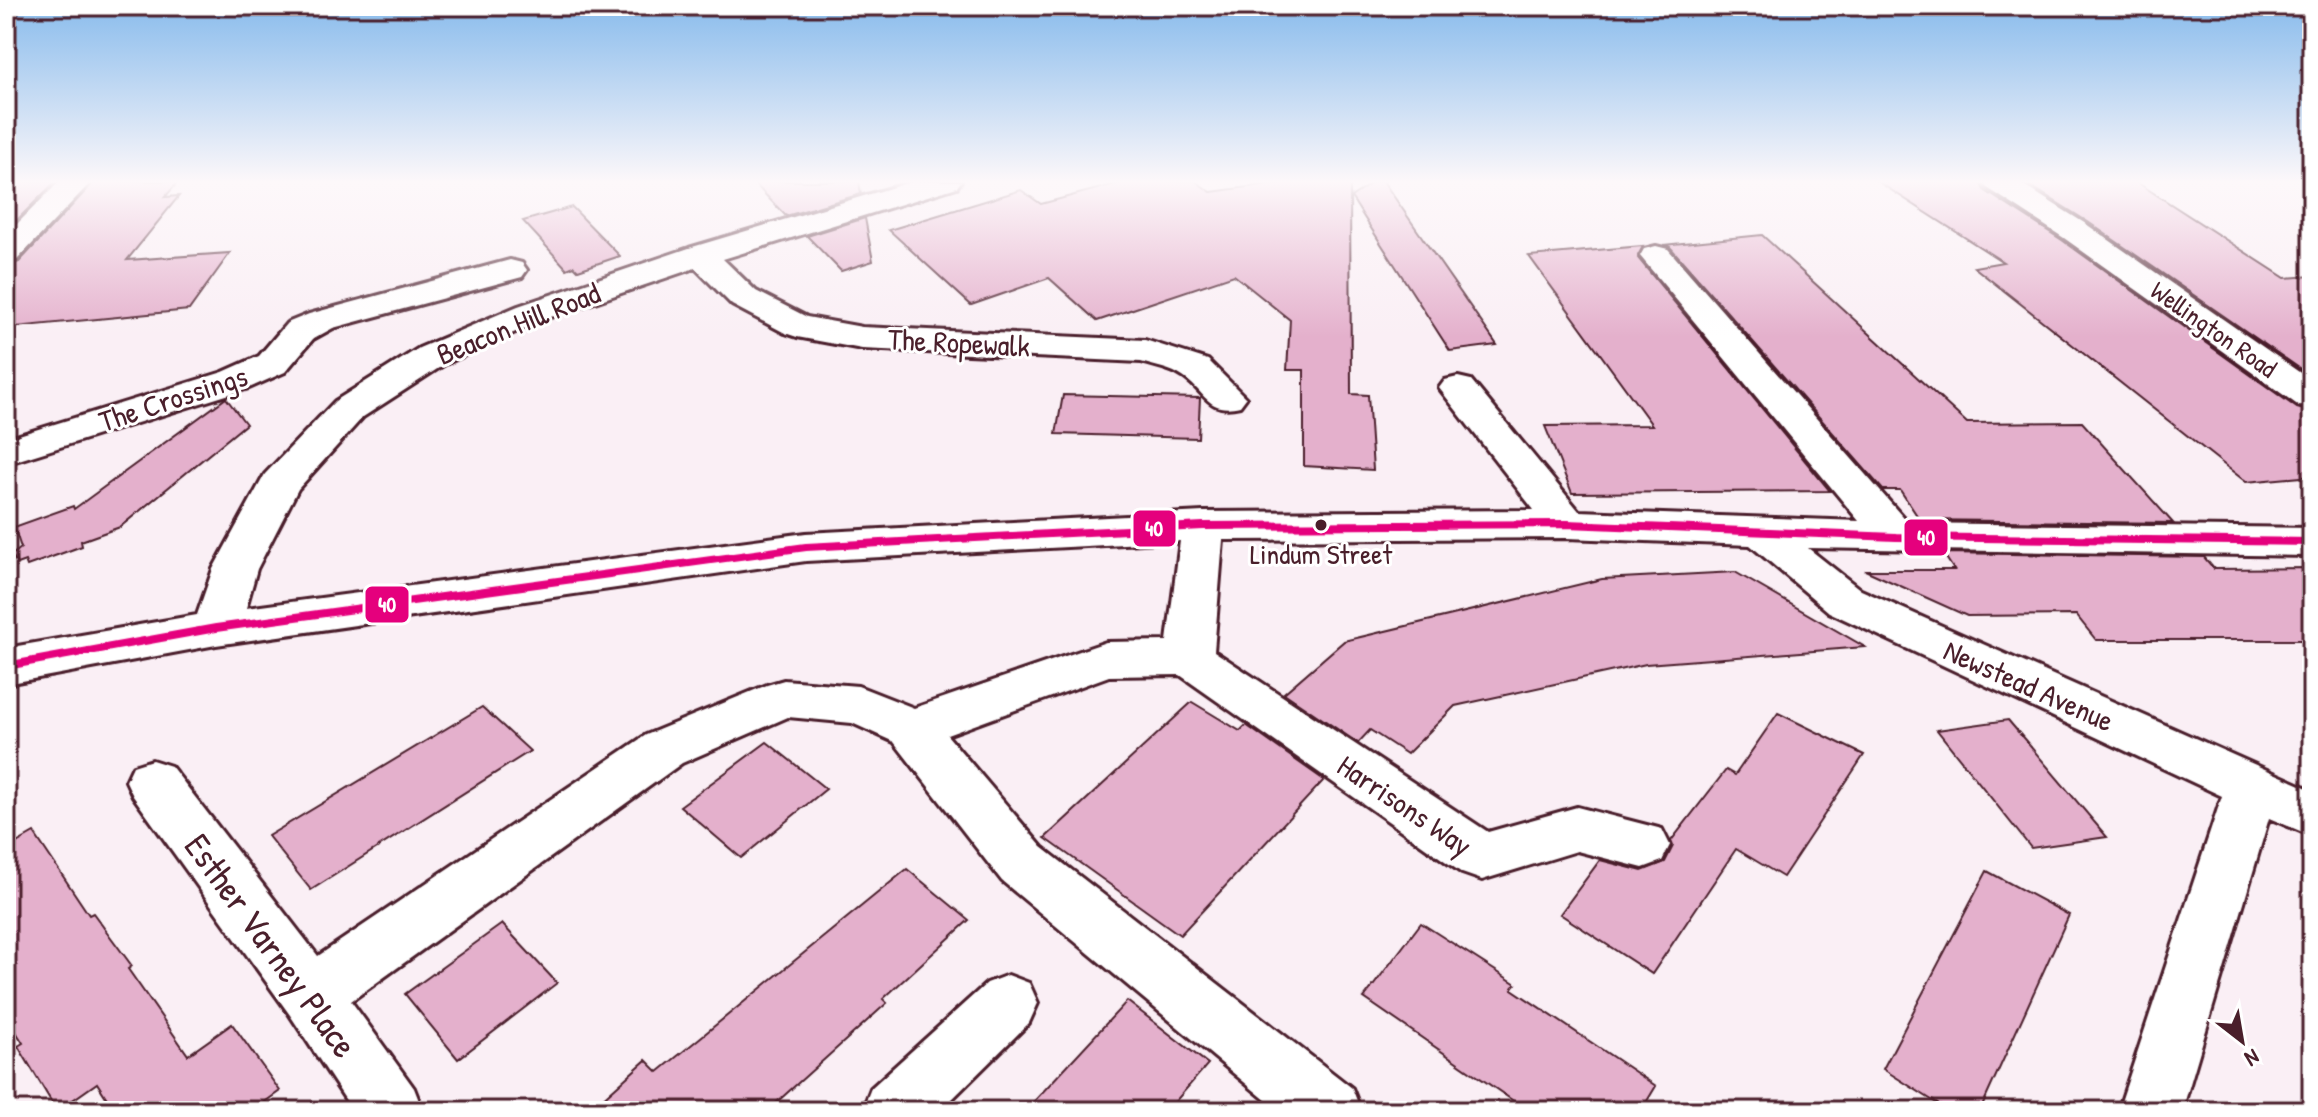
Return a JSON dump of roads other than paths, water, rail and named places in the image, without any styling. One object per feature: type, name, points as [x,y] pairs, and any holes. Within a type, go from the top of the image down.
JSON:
[{"type":"street","points":[[6,253],[26,233]]},
{"type":"street","name":"Beacon Hill Road","points":[[216,628],[235,569],[273,494],[349,409],[432,356],[530,313],[761,233]]},
{"type":"street","name":"Wellington Road","points":[[2078,233],[2312,398]]},
{"type":"street","name":"The Ropewalk","points":[[701,255],[744,298],[797,326],[862,338],[1145,351],[1195,368],[1227,398]]},
{"type":"street","points":[[1656,256],[1896,537]]},
{"type":"street","name":"The Crossings","points":[[6,452],[236,380],[272,364],[300,331],[321,321],[506,257],[530,313]]},
{"type":"street","points":[[1458,388],[1567,524]]},
{"type":"street","points":[[6,666],[216,628],[806,547],[1203,526],[1567,524],[1896,537],[2312,542]]},
{"type":"street","points":[[912,728],[1106,659],[1189,658],[1203,526]]},
{"type":"street","name":"Newstead Avenue","points":[[1761,532],[1845,601],[2312,814]]},
{"type":"street","name":"Harrisons Way","points":[[1189,658],[1482,857],[1577,829],[1643,845]]},
{"type":"street","points":[[311,995],[664,749],[784,698],[858,705],[912,728],[1022,864],[1329,1111]]},
{"type":"street","name":"Esther Varney Place","points":[[152,781],[311,995],[391,1111]]},
{"type":"street","points":[[2150,1111],[2252,786]]},
{"type":"street","points":[[894,1111],[1008,1003]]},
{"type":"place","name":"Lindum Street","points":[[1321,525]]}]
